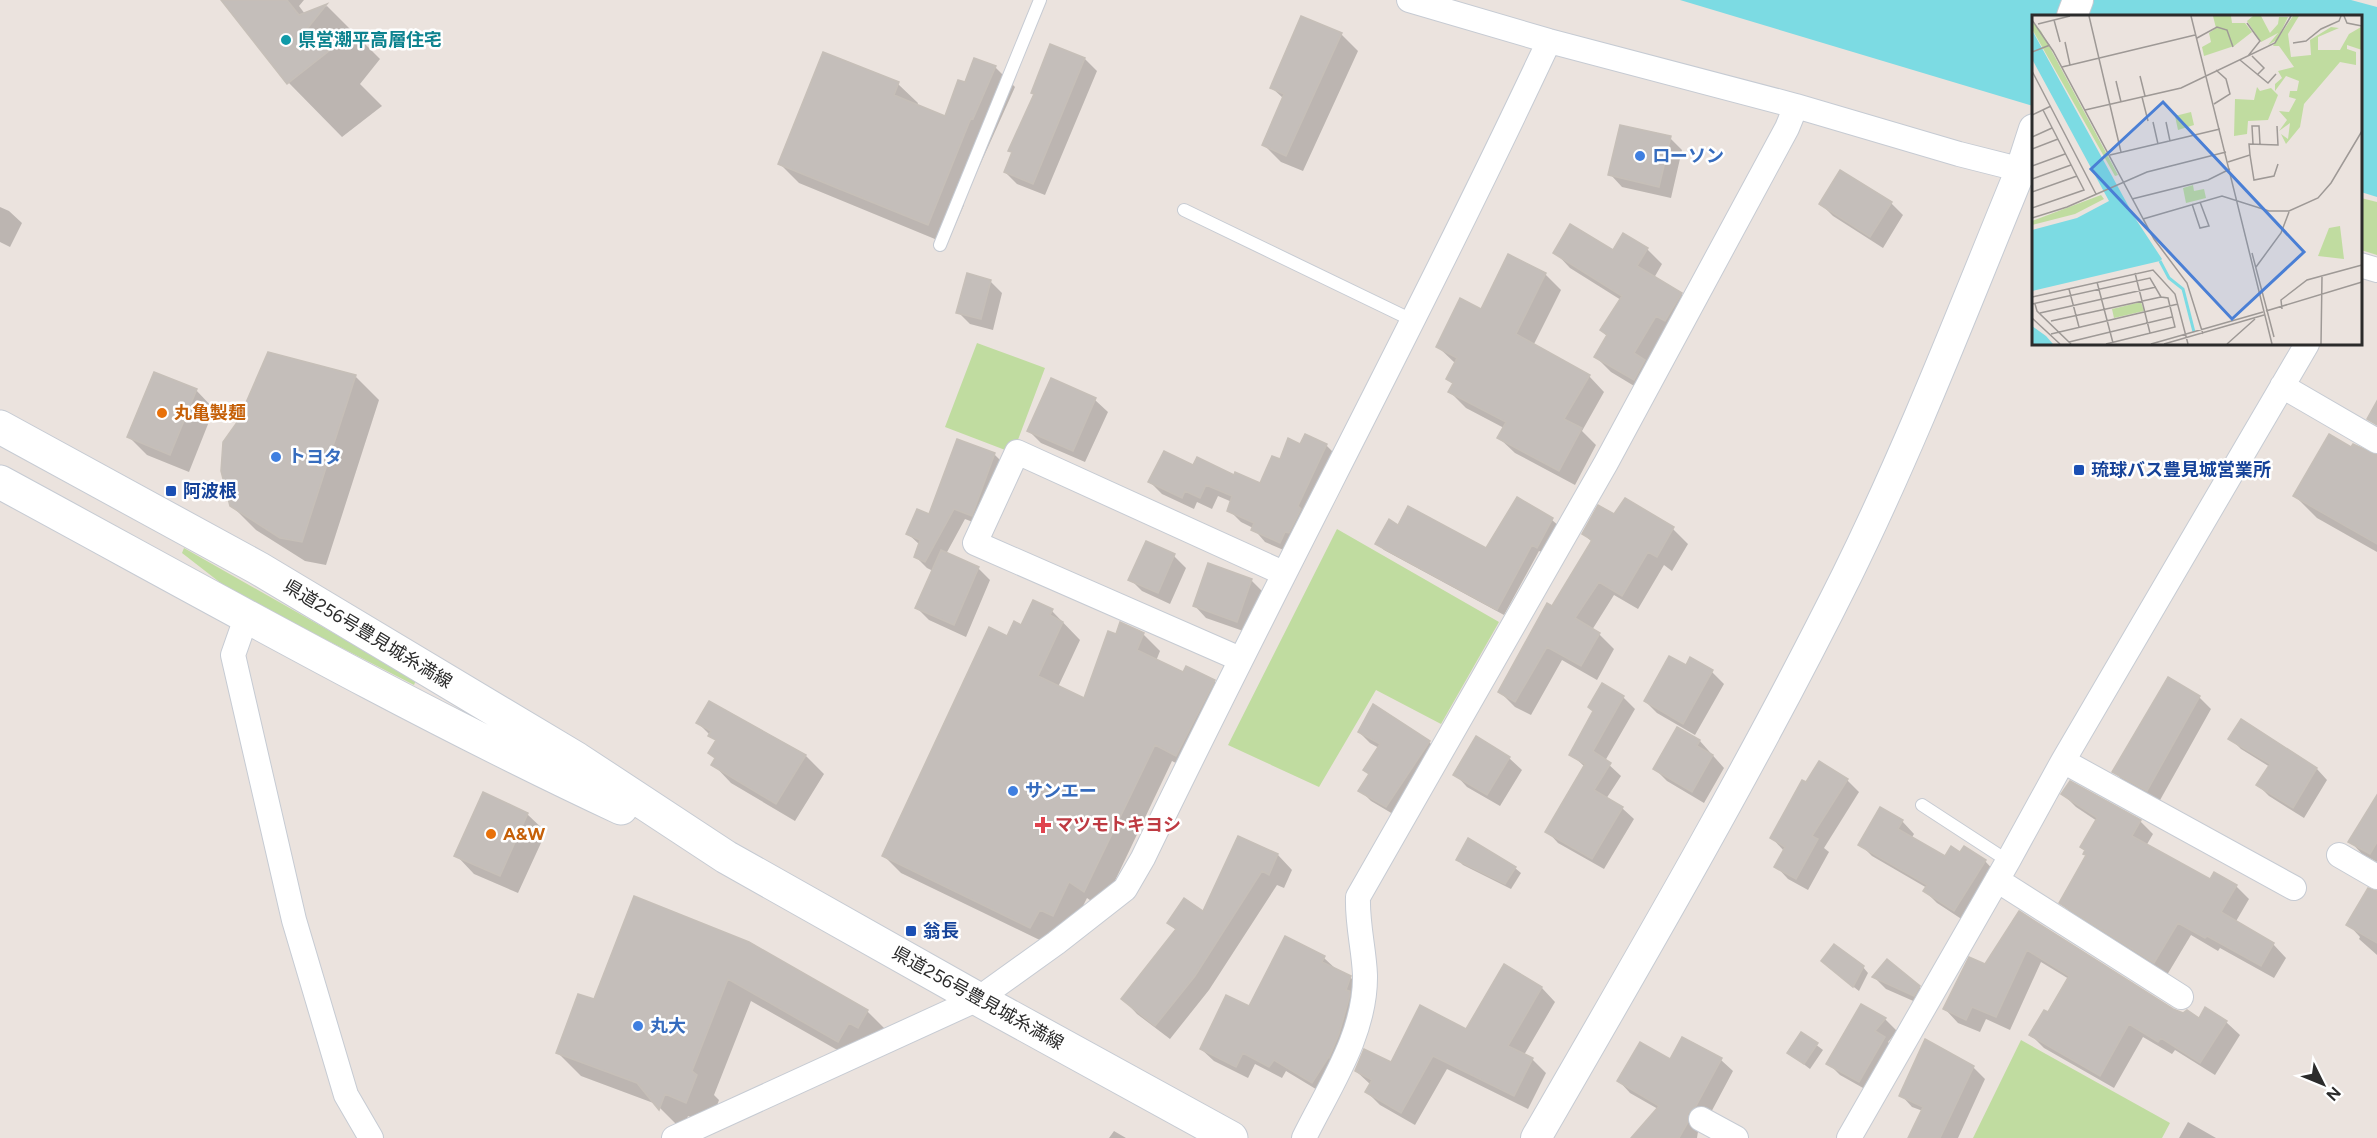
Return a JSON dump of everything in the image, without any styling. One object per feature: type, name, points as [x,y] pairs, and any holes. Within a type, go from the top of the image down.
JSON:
[{"type":"main road","name":"県道256号豊見城糸満線","points":[[0,427],[258,568],[577,759],[726,857],[1231,1138]]},
{"type":"main road","name":"県道256号豊見城糸満線","points":[[0,482],[246,618],[561,780],[726,857]]},
{"type":"street","points":[[1409,0],[1549,41],[1796,106],[1959,154],[2027,171]]},
{"type":"street","points":[[2072,15],[2078,0]]},
{"type":"street","points":[[674,1138],[978,999],[1056,943],[1125,889],[1143,858],[1283,573],[1414,321],[1549,41]]},
{"type":"street","points":[[1304,1138],[1352,1045],[1361,1009],[1365,976],[1357,915],[1358,897],[1606,463],[1787,128],[1796,106]]},
{"type":"street","points":[[1536,1138],[1725,806],[1846,575],[1908,445],[2027,171],[2032,141]]},
{"type":"street","points":[[2362,266],[2377,270]]},
{"type":"street","points":[[1849,1138],[2063,761],[2306,345]]},
{"type":"street","points":[[2282,386],[2377,441]]},
{"type":"street","points":[[1240,659],[975,543],[1017,452],[1283,573]]},
{"type":"street","points":[[246,618],[233,655],[294,920],[346,1095],[371,1138]]},
{"type":"street","points":[[2063,761],[2294,888]]},
{"type":"street","points":[[2339,855],[2377,877]]},
{"type":"street","points":[[2003,870],[2181,997]]},
{"type":"street","points":[[1701,1119],[1736,1138]]},
{"type":"lane","points":[[939,245],[1040,0]]},
{"type":"lane","points":[[1184,210],[1414,321]]},
{"type":"lane","points":[[1922,805],[2003,870]]},
{"type":"green space","points":[[2362,198],[2377,202],[2377,255],[2362,250]]},
{"type":"green space","points":[[977,343],[1045,368],[1013,453],[945,427]]},
{"type":"green space","points":[[1337,529],[1499,622],[1441,724],[1376,690],[1319,787],[1228,745]]},
{"type":"green space","points":[[184,548],[416,680],[414,685],[231,591],[182,553]]},
{"type":"green space","points":[[2021,1040],[2170,1123],[2162,1138],[1973,1138]]},
{"type":"water","points":[[1680,0],[2351,0],[2377,7],[2377,197],[2362,192],[2362,15],[2032,15],[2032,106]]},
{"type":"building","name":"県営潮平高層住宅","points":[[221,0],[287,0],[299,15],[327,4],[307,29],[329,51],[287,84]]},
{"type":"building","points":[[1301,16],[1342,33],[1286,156],[1262,145],[1284,94],[1270,88]]},
{"type":"building","points":[[1050,44],[1085,58],[1033,184],[1004,172],[1012,152],[1008,151],[1034,94],[1031,93]]},
{"type":"building","points":[[823,52],[899,82],[894,95],[945,116],[958,80],[965,82],[974,58],[996,66],[973,119],[971,118],[928,225],[778,164]]},
{"type":"building","name":"ローソン","points":[[1620,125],[1671,136],[1659,187],[1608,175]]},
{"type":"building","points":[[1840,170],[1892,202],[1870,237],[1819,204]]},
{"type":"building","points":[[1570,224],[1613,250],[1623,233],[1648,248],[1637,266],[1682,293],[1665,321],[1656,316],[1634,353],[1645,360],[1634,380],[1594,357],[1607,335],[1600,330],[1622,296],[1553,253]]},
{"type":"building","points":[[1508,254],[1546,273],[1516,334],[1590,375],[1564,419],[1582,428],[1559,471],[1497,438],[1506,422],[1448,392],[1453,383],[1446,379],[1457,358],[1436,347],[1460,298],[1481,309]]},
{"type":"building","points":[[967,273],[991,280],[981,319],[956,313]]},
{"type":"building","name":"トヨタ","points":[[268,352],[356,375],[302,542],[280,538],[230,506],[221,471],[223,442],[238,421]]},
{"type":"building","name":"丸亀製麺","points":[[154,372],[197,389],[170,455],[127,437]]},
{"type":"building","points":[[1051,378],[1096,398],[1073,451],[1027,431]]},
{"type":"building","points":[[2377,401],[2377,425],[2367,419]]},
{"type":"building","points":[[1305,434],[1327,444],[1298,506],[1301,509],[1289,533],[1285,532],[1280,543],[1251,530],[1254,523],[1227,511],[1232,496],[1206,485],[1200,498],[1185,491],[1182,498],[1148,482],[1164,451],[1193,465],[1197,457],[1234,475],[1235,472],[1260,483],[1272,456],[1280,459],[1288,438],[1300,444]]},
{"type":"building","points":[[2329,434],[2351,447],[2353,444],[2377,455],[2377,544],[2293,496]]},
{"type":"building","points":[[957,439],[995,453],[972,516],[954,509],[925,562],[914,557],[920,540],[906,534],[917,509],[929,514]]},
{"type":"building","points":[[1517,497],[1553,518],[1537,548],[1532,545],[1497,610],[1375,544],[1389,519],[1398,525],[1408,506],[1486,548]]},
{"type":"building","points":[[1625,498],[1674,527],[1657,557],[1648,552],[1622,596],[1599,582],[1575,618],[1600,633],[1581,666],[1547,647],[1515,702],[1498,692],[1547,603],[1552,606],[1592,540],[1582,534],[1598,505],[1614,514]]},
{"type":"building","points":[[1146,541],[1175,554],[1158,593],[1128,580]]},
{"type":"building","points":[[941,550],[979,567],[954,625],[915,608]]},
{"type":"building","points":[[1208,563],[1252,579],[1237,622],[1193,606]]},
{"type":"building","name":"サンエー","points":[[1033,600],[1053,609],[1050,615],[1063,622],[1038,676],[1084,698],[1108,631],[1116,634],[1120,622],[1144,633],[1137,650],[1183,672],[1186,666],[1215,680],[1176,756],[1155,745],[1084,892],[1069,882],[1053,916],[1040,910],[1030,928],[882,856],[989,627],[1007,636],[1014,621],[1021,625]]},
{"type":"building","points":[[1669,656],[1686,665],[1690,657],[1713,670],[1683,724],[1644,701]]},
{"type":"building","points":[[2168,677],[2200,696],[2147,791],[2112,772]]},
{"type":"building","points":[[1602,683],[1624,696],[1593,751],[1611,763],[1594,790],[1623,807],[1592,859],[1545,832],[1585,764],[1569,755],[1593,711],[1588,707]]},
{"type":"building","points":[[709,701],[806,755],[776,804],[711,765],[715,758],[708,753],[716,740],[708,736],[711,731],[696,723]]},
{"type":"building","points":[[1373,704],[1430,741],[1386,807],[1358,791],[1369,774],[1363,770],[1380,744],[1358,732]]},
{"type":"building","points":[[2241,719],[2317,768],[2293,808],[2256,785],[2270,764],[2228,739]]},
{"type":"building","points":[[1677,727],[1700,740],[1697,746],[1713,755],[1692,792],[1653,769]]},
{"type":"building","points":[[1476,736],[1510,757],[1487,795],[1453,775]]},
{"type":"building","points":[[1819,761],[1848,779],[1812,836],[1818,839],[1796,879],[1774,867],[1785,847],[1770,838],[1802,780],[1806,782]]},
{"type":"building","points":[[2070,781],[2141,820],[2132,836],[2210,879],[2214,872],[2237,885],[2221,912],[2274,943],[2261,966],[2178,923],[2154,963],[2059,903],[2086,855],[2083,854],[2085,850],[2080,847],[2097,818],[2061,794]]},
{"type":"building","name":"A&W","points":[[483,792],[528,813],[500,876],[454,856]]},
{"type":"building","points":[[2377,795],[2377,842],[2370,854],[2348,842]]},
{"type":"building","points":[[1880,807],[1903,820],[1898,829],[1945,856],[1951,846],[1960,852],[1964,846],[1986,860],[1954,911],[1923,891],[1927,885],[1858,845]]},
{"type":"building","points":[[1238,836],[1278,854],[1269,875],[1262,871],[1195,976],[1155,1026],[1121,999],[1176,929],[1167,923],[1184,898],[1203,911]]},
{"type":"building","points":[[1468,838],[1516,867],[1505,884],[1456,860]]},
{"type":"building","points":[[2368,888],[2377,891],[2377,943],[2346,925]]},
{"type":"building","name":"丸大","points":[[634,896],[749,942],[868,1010],[858,1028],[849,1023],[838,1042],[728,979],[692,1071],[697,1075],[686,1103],[665,1094],[659,1110],[637,1083],[556,1053],[578,994],[594,999]]},
{"type":"building","points":[[2019,911],[2173,1009],[2183,1013],[2187,1010],[2199,1018],[2205,1007],[2227,1021],[2200,1063],[2161,1038],[2158,1042],[2129,1024],[2100,1076],[2029,1035],[2044,1010],[2048,1012],[2069,976],[2027,950],[1996,1017],[1972,1007],[1966,1020],[1943,1009],[1969,957],[1985,964]]},
{"type":"building","points":[[1285,936],[1325,956],[1322,962],[1351,976],[1346,990],[1350,991],[1350,995],[1339,1034],[1329,1058],[1312,1083],[1274,1060],[1269,1067],[1243,1053],[1236,1067],[1200,1049],[1226,995],[1249,1006]]},
{"type":"building","points":[[1834,944],[1864,966],[1853,987],[1821,961]]},
{"type":"building","points":[[1887,959],[1920,986],[1914,996],[1872,977]]},
{"type":"building","points":[[1504,964],[1542,987],[1508,1046],[1533,1058],[1514,1096],[1433,1056],[1401,1113],[1365,1092],[1372,1080],[1355,1071],[1364,1049],[1391,1062],[1420,1005],[1466,1029]]},
{"type":"building","points":[[1861,1004],[1886,1018],[1875,1031],[1885,1037],[1859,1082],[1826,1064]]},
{"type":"building","points":[[1801,1032],[1818,1043],[1804,1064],[1787,1053]]},
{"type":"building","points":[[1682,1037],[1722,1058],[1696,1106],[1688,1113],[1688,1122],[1679,1138],[1631,1138],[1659,1106],[1617,1081],[1640,1042],[1670,1059]]},
{"type":"building","points":[[1925,1039],[1974,1066],[1940,1138],[1908,1138],[1923,1107],[1899,1096]]},
{"type":"place","name":"県営潮平高層住宅","points":[[286,40]]},
{"type":"place","name":"ローソン","points":[[1640,156]]},
{"type":"place","name":"丸亀製麺","points":[[162,413]]},
{"type":"place","name":"トヨタ","points":[[276,457]]},
{"type":"place","name":"琉球バス豊見城営業所","points":[[2079,470]]},
{"type":"place","name":"阿波根","points":[[171,491]]},
{"type":"place","name":"サンエー","points":[[1013,791]]},
{"type":"place","name":"マツモトキヨシ","points":[[1043,825]]},
{"type":"place","name":"A&W","points":[[491,834]]},
{"type":"place","name":"翁長","points":[[911,931]]},
{"type":"place","name":"丸大","points":[[638,1026]]}]
